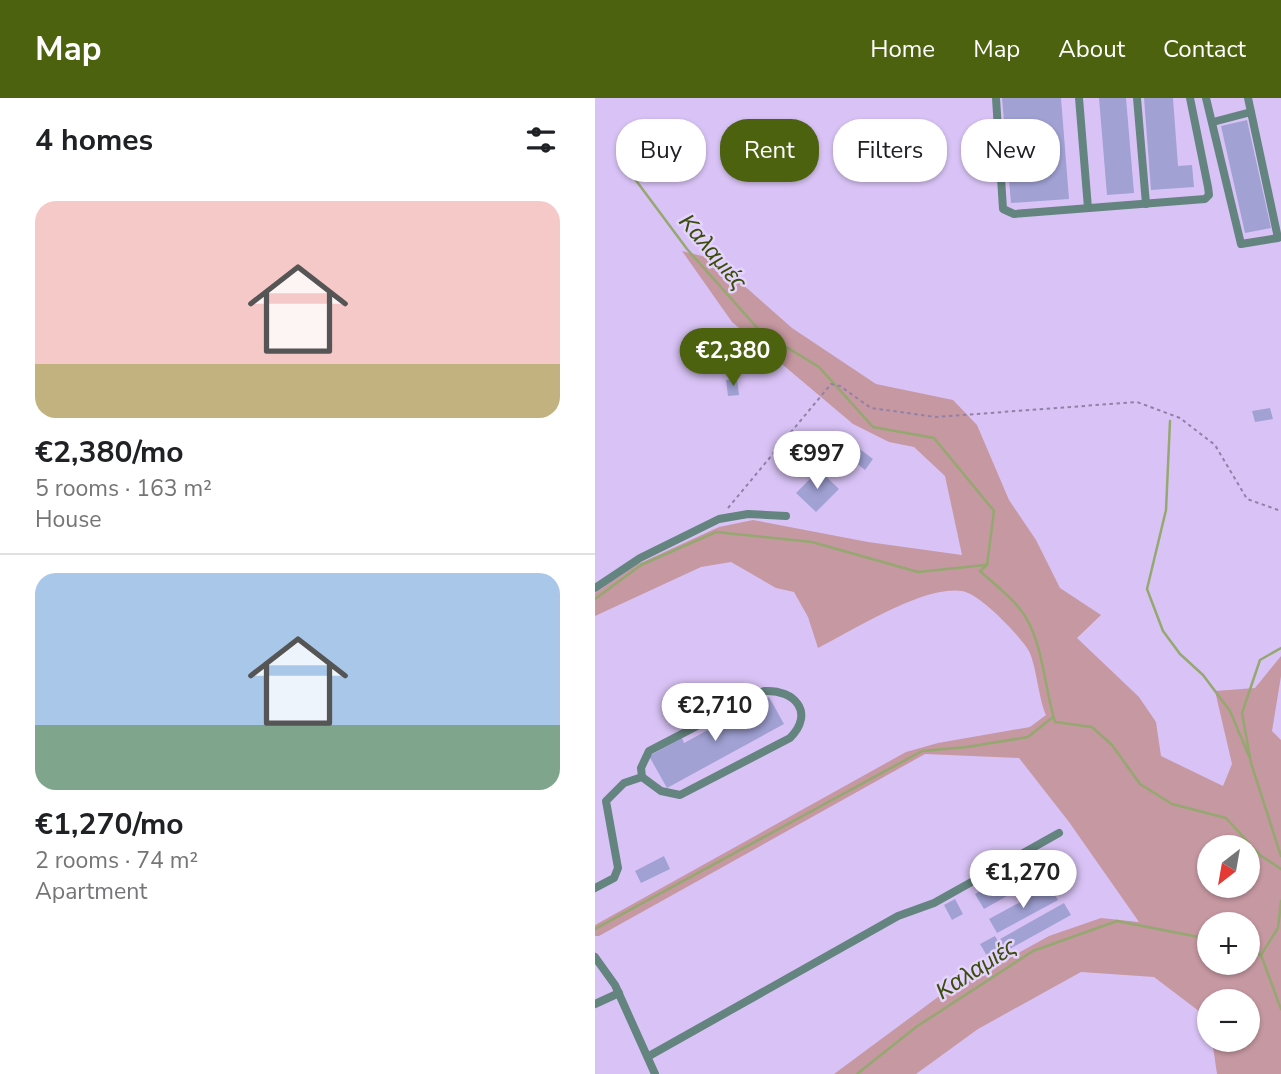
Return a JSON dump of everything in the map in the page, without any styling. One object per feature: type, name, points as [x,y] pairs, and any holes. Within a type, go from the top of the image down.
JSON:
[{"type":"street","points":[[996,98],[1003,209],[1014,214],[1205,199],[1209,195],[1190,98]]},
{"type":"street","points":[[1079,98],[1088,208]]},
{"type":"street","points":[[1137,98],[1146,204]]},
{"type":"street","points":[[1206,98],[1241,244],[1277,238],[1248,98]]},
{"type":"street","points":[[1213,122],[1251,112]]},
{"type":"street","points":[[595,588],[640,558],[719,519],[748,514],[786,516]]},
{"type":"street","points":[[764,691],[783,691],[791,696],[801,709],[800,726],[790,738],[680,795],[661,791],[642,777],[641,768],[649,751],[764,691]]},
{"type":"street","points":[[595,888],[614,878],[618,868],[606,801],[624,783],[642,777]]},
{"type":"street","points":[[649,1056],[898,916],[934,903],[1059,833]]},
{"type":"street","points":[[595,957],[619,993],[655,1074]]},
{"type":"street","points":[[596,1004],[619,993]]},
{"type":"path","points":[[719,519],[831,384],[840,386],[871,408],[936,417],[1137,402],[1180,418],[1215,445],[1247,499],[1281,511]]},
{"type":"shaded area","points":[[682,251],[714,259],[792,328],[876,384],[953,400],[977,425],[1009,500],[1036,540],[1060,588],[1101,615],[1077,638],[1139,697],[1156,722],[1161,756],[1223,786],[1232,764],[1215,691],[1255,688],[1281,656],[1281,676],[1272,731],[1281,740],[1281,1074],[1217,1074],[1214,1052],[1260,1052],[1260,989],[1197,989],[1197,1010],[1154,977],[1081,972],[978,1029],[916,1074],[834,1074],[938,997],[1049,936],[1101,918],[1139,922],[1069,822],[1019,758],[925,754],[595,936],[595,925],[906,752],[938,743],[1030,727],[1046,715],[1033,661],[1027,648],[988,606],[962,591],[946,591],[909,602],[818,648],[808,617],[794,592],[776,588],[731,562],[701,567],[595,616],[595,593],[638,564],[719,527],[753,520],[868,542],[962,555],[945,476],[914,447],[889,442],[853,424],[732,322]]},
{"type":"building","points":[[1002,98],[1061,98],[1069,199],[1011,203],[1009,182],[1060,182],[1060,119],[1004,119]]},
{"type":"building","points":[[1099,98],[1126,98],[1134,193],[1107,195]]},
{"type":"building","points":[[1144,98],[1173,98],[1178,166],[1192,165],[1194,187],[1151,190]]},
{"type":"building","points":[[1247,120],[1271,228],[1245,233],[1221,126]]},
{"type":"building","points":[[737,379],[739,395],[728,396],[726,380]]},
{"type":"building","points":[[1270,408],[1273,419],[1255,422],[1252,411]]},
{"type":"building","points":[[853,444],[873,459],[865,470],[845,454]]},
{"type":"building","points":[[819,470],[839,489],[816,512],[796,493]]},
{"type":"building","points":[[769,697],[784,724],[667,788],[649,756],[682,738],[684,743]]},
{"type":"building","points":[[664,856],[670,869],[641,883],[635,871]]},
{"type":"building","points":[[1035,860],[1044,875],[984,909],[975,894]]},
{"type":"building","points":[[1050,886],[1058,900],[997,933],[989,919]]},
{"type":"building","points":[[955,899],[963,914],[952,920],[944,905]]},
{"type":"building","points":[[1064,903],[1071,915],[1006,951],[1000,939]]},
{"type":"building","points":[[995,936],[1005,953],[990,961],[980,944]]},
{"type":"waterway","name":"Καλαμιές","points":[[637,182],[687,249],[760,331],[819,367],[873,427],[934,438],[994,511],[987,565],[980,571],[1011,599],[1028,620],[1038,648],[1055,722],[1092,727],[1112,745],[1140,784],[1172,804],[1226,818],[1260,855],[1281,869]]},
{"type":"waterway","points":[[1170,421],[1166,510],[1147,589],[1163,631],[1180,654],[1203,675],[1230,711],[1249,756]]},
{"type":"waterway","name":"Καλαμιές","points":[[595,599],[641,565],[716,532],[812,542],[918,572],[985,565]]},
{"type":"waterway","points":[[1281,648],[1260,660],[1242,713],[1251,763],[1281,856]]},
{"type":"waterway","points":[[595,929],[922,751],[1028,737],[1053,717]]},
{"type":"waterway","name":"Καλαμιές","points":[[1260,955],[1278,928],[1281,901]]},
{"type":"waterway","name":"Καλαμιές","points":[[857,1074],[916,1027],[1033,951],[1117,921],[1197,937]]},
{"type":"waterway","name":"Καλαμιές","points":[[1261,955],[1281,1009]]}]
